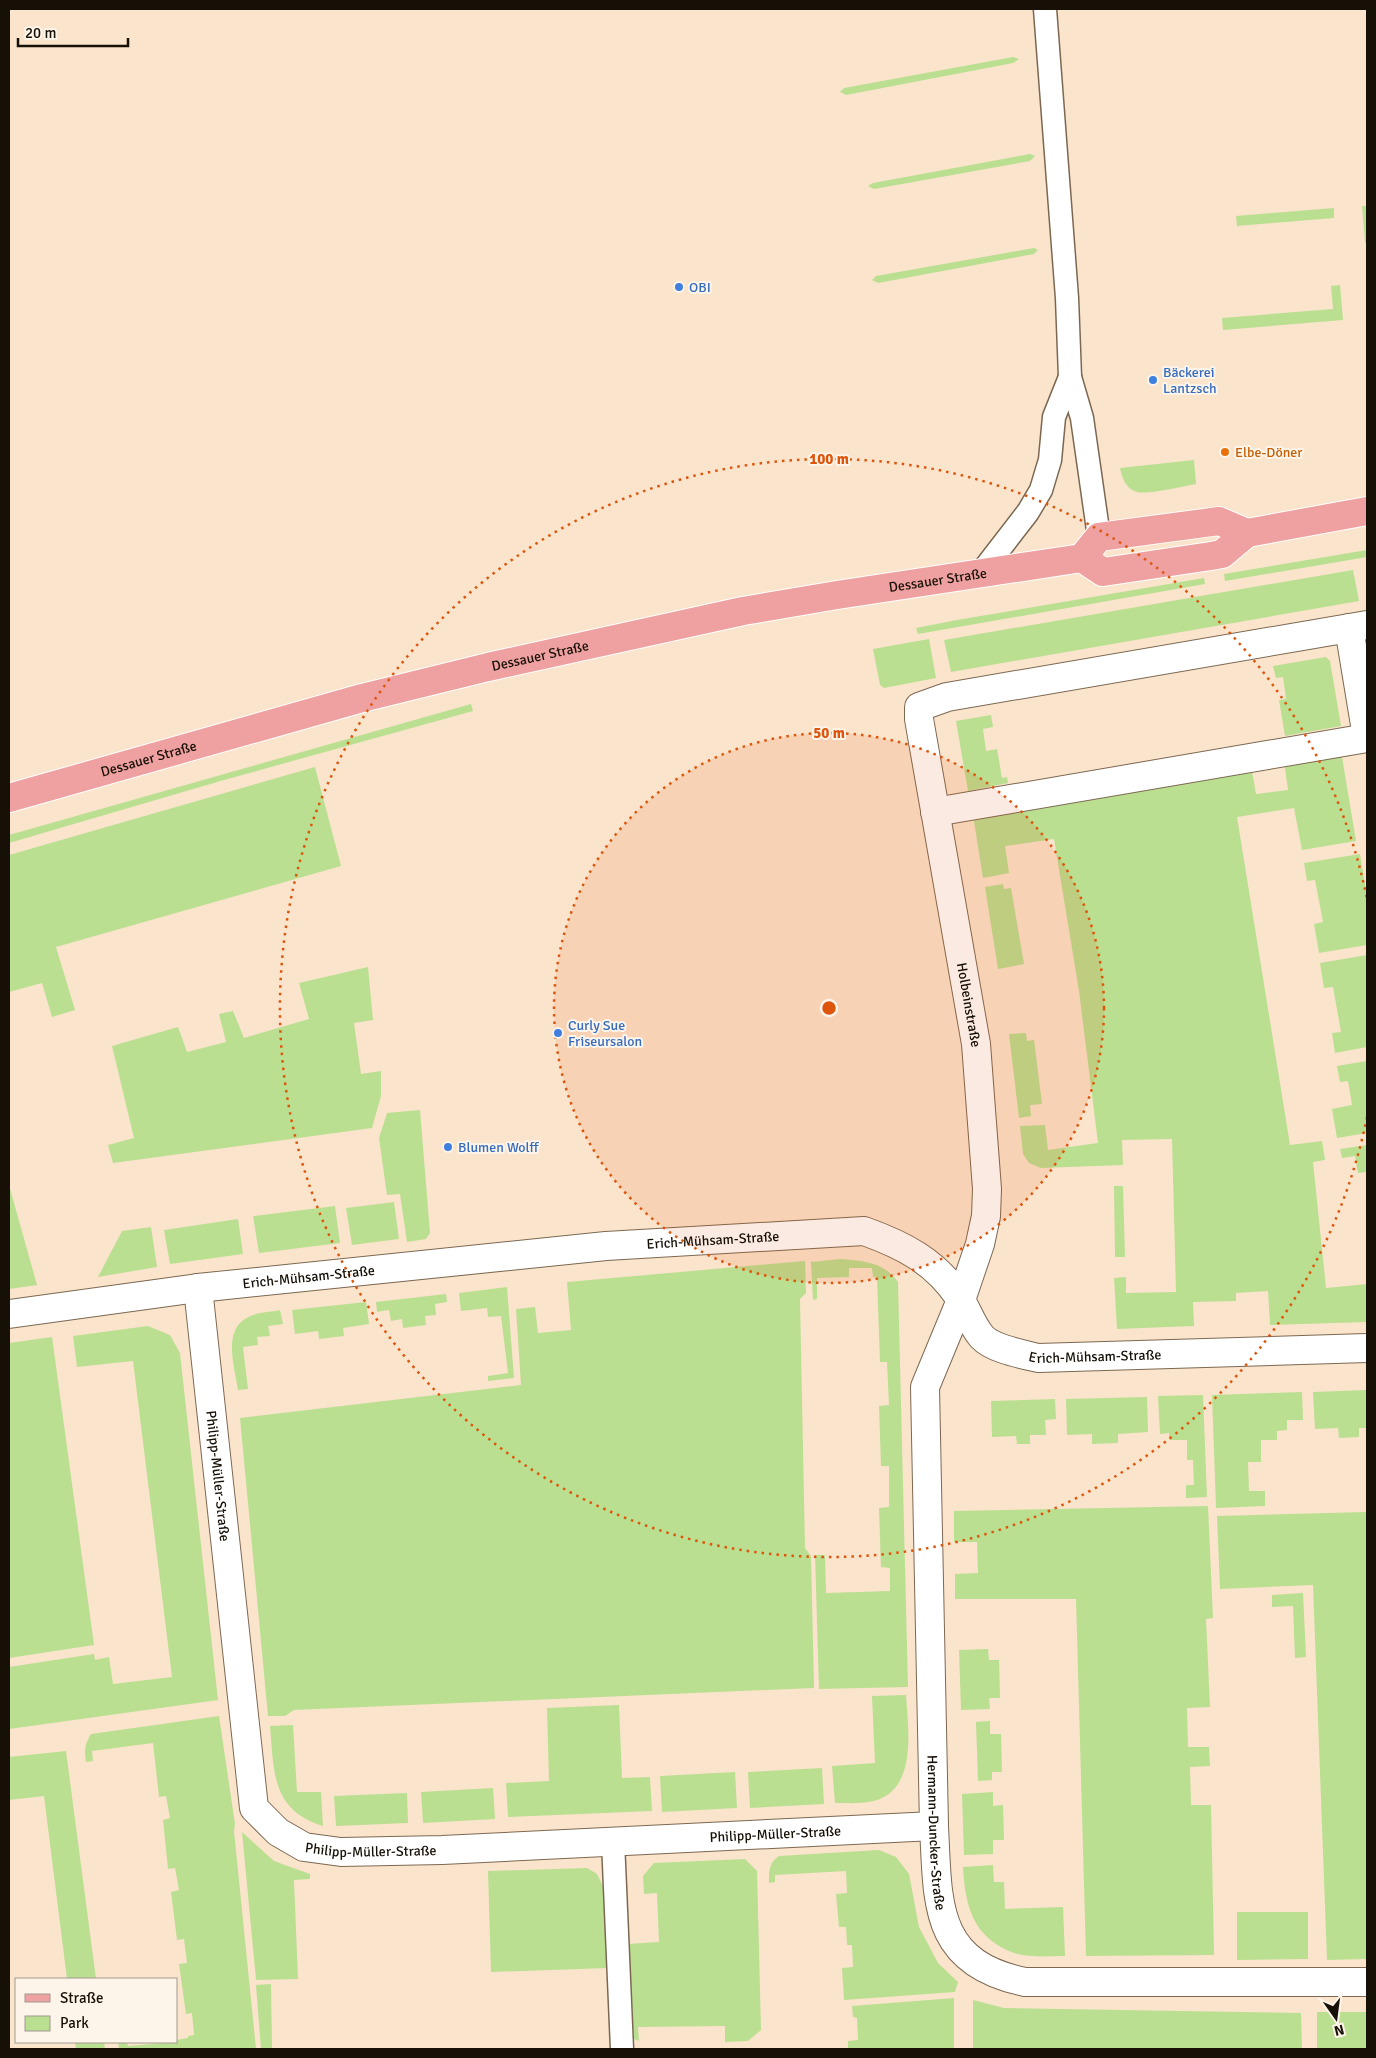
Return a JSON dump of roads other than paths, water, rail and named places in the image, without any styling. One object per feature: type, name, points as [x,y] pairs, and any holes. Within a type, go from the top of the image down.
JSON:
[{"type":"main road","points":[[1091,547],[1103,572],[1222,554],[1246,533],[1367,511]]},
{"type":"main road","name":"Dessauer Straße","points":[[9,798],[418,684],[743,611],[981,573],[1091,547]]},
{"type":"street","name":"Holbeinstraße","points":[[961,1300],[980,1244],[986,1216],[986,1163],[976,1044],[919,719],[919,707],[947,697],[1358,627]]},
{"type":"street","points":[[935,812],[1367,738],[1358,627]]},
{"type":"street","name":"Erich-Mühsam-Straße","points":[[9,1314],[198,1288],[606,1246],[864,1230],[897,1243],[925,1261],[949,1282],[982,1338],[1003,1349],[1038,1358],[1367,1348]]},
{"type":"street","name":"Philipp-Müller-Straße","points":[[198,1288],[254,1808],[278,1832],[304,1847],[341,1852],[442,1850],[934,1826]]},
{"type":"street","name":"Hermann-Duncker-Straße","points":[[961,1300],[925,1387],[934,1826],[937,1886],[940,1908],[946,1926],[968,1956],[982,1968],[1002,1977],[1025,1982],[1367,1982]]},
{"type":"lane","points":[[1045,9],[1068,298],[1070,377],[1082,418],[1091,547]]},
{"type":"lane","points":[[981,573],[1028,512],[1041,490],[1050,460],[1054,416],[1070,377]]},
{"type":"lane","points":[[614,1841],[622,2049]]},
{"type":"place","name":"OBI","points":[[679,287]]},
{"type":"place","name":"Bäckerei Lantzsch","points":[[1153,380]]},
{"type":"place","name":"Elbe-Döner","points":[[1225,452]]},
{"type":"place","name":"Curly Sue Friseursalon","points":[[558,1033]]},
{"type":"place","name":"Blumen Wolff","points":[[448,1147]]}]
